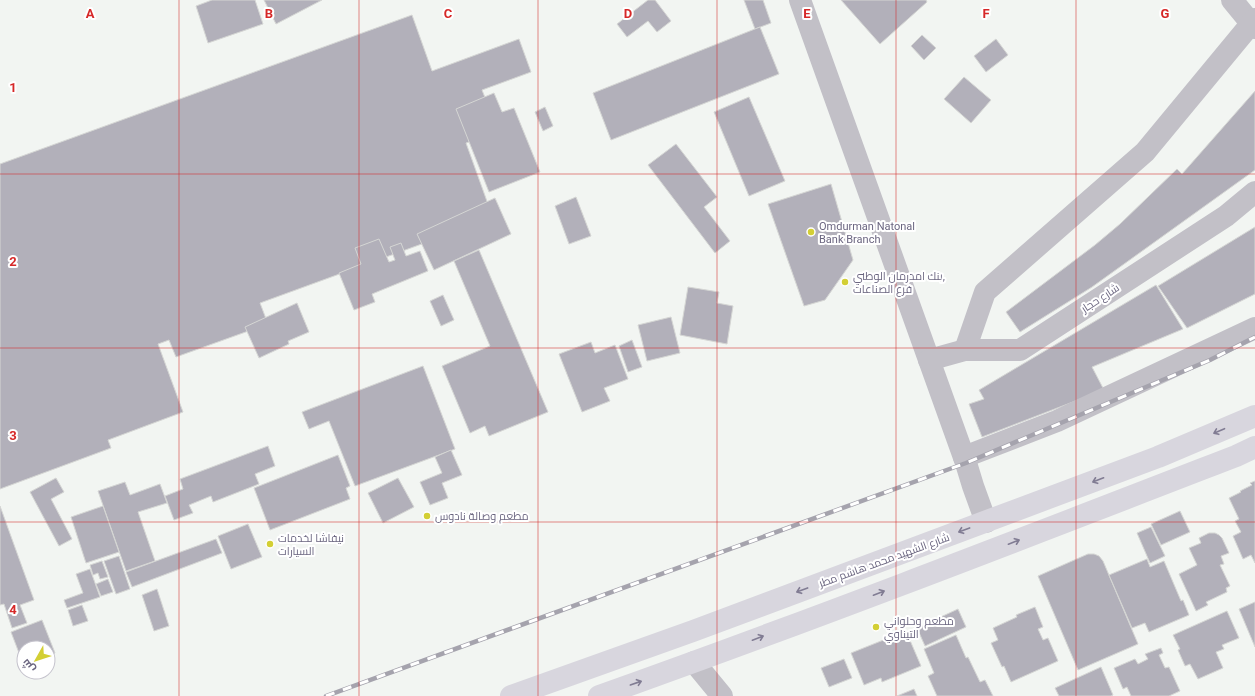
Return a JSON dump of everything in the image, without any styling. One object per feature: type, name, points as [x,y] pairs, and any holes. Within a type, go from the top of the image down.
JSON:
[{"type":"main road","name":"شارع الشهيد محمد هاشم مطر","points":[[511,696],[693,631],[986,522],[1158,457],[1255,416]]},
{"type":"main road","points":[[599,696],[1012,543],[1236,456],[1255,447]]},
{"type":"street","points":[[800,0],[986,522]]},
{"type":"street","points":[[965,350],[985,292],[1145,152],[1254,24],[1232,0]]},
{"type":"street","name":"شارع حجار","points":[[929,360],[965,350],[1020,350],[1226,216],[1255,192]]},
{"type":"street","points":[[964,457],[1057,421],[1255,328]]},
{"type":"street","points":[[694,662],[722,696]]},
{"type":"building","points":[[212,0],[255,0],[263,24],[208,43],[196,6]]},
{"type":"building","points":[[264,0],[322,0],[276,24]]},
{"type":"building","points":[[648,0],[655,0],[671,21],[657,32],[648,21],[627,37],[617,24]]},
{"type":"building","points":[[744,0],[763,0],[771,23],[755,29]]},
{"type":"building","points":[[841,0],[926,0],[927,2],[880,44]]},
{"type":"building","points":[[412,15],[432,71],[519,39],[531,72],[482,90],[490,110],[464,119],[472,141],[466,143],[493,218],[260,303],[268,324],[176,357],[169,340],[158,344],[183,412],[108,440],[111,448],[0,489],[0,164]]},
{"type":"building","points":[[760,27],[779,74],[611,140],[593,93]]},
{"type":"building","points":[[922,35],[936,48],[924,60],[911,46]]},
{"type":"building","points":[[996,39],[1008,55],[986,72],[974,56]]},
{"type":"building","points":[[964,77],[991,100],[971,123],[944,99]]},
{"type":"building","points":[[1255,91],[1255,170],[1092,287],[1020,332],[1006,312],[1095,245],[1120,224],[1177,169],[1182,174]]},
{"type":"building","points":[[494,93],[502,112],[514,108],[540,172],[489,192],[456,109]]},
{"type":"building","points":[[749,97],[785,181],[749,196],[714,112]]},
{"type":"building","points":[[545,107],[553,126],[543,131],[535,112]]},
{"type":"building","points":[[676,144],[717,197],[704,207],[730,241],[715,253],[648,165]]},
{"type":"building","name":"Omdurman Natonal Bank Branch","points":[[831,184],[853,260],[825,300],[804,306],[768,204]]},
{"type":"building","points":[[576,197],[591,236],[569,244],[555,206]]},
{"type":"building","points":[[495,198],[511,234],[434,270],[417,234]]},
{"type":"building","points":[[1255,227],[1255,294],[1187,328],[1158,286]]},
{"type":"building","points":[[379,239],[389,262],[395,260],[390,247],[401,243],[406,256],[420,251],[428,271],[372,294],[375,302],[354,310],[339,273],[361,264],[355,248]]},
{"type":"building","points":[[479,250],[548,412],[489,436],[485,426],[470,433],[442,366],[490,346],[454,261]]},
{"type":"building","points":[[1156,285],[1183,329],[1092,367],[1104,390],[982,437],[969,404],[984,399],[979,390]]},
{"type":"building","points":[[688,287],[719,292],[717,303],[733,306],[727,344],[680,335]]},
{"type":"building","points":[[443,295],[454,320],[441,326],[430,301]]},
{"type":"building","points":[[297,303],[309,332],[288,341],[289,344],[259,358],[245,327]]},
{"type":"building","points":[[671,317],[680,353],[647,361],[638,325]]},
{"type":"building","points":[[632,340],[642,367],[628,372],[619,346]]},
{"type":"building","points":[[591,342],[595,353],[615,345],[628,379],[604,388],[610,401],[582,412],[559,354]]},
{"type":"building","points":[[423,366],[455,449],[355,486],[329,421],[309,429],[302,412]]},
{"type":"building","points":[[268,446],[275,466],[255,474],[259,484],[213,502],[211,496],[189,505],[193,513],[174,520],[165,496],[183,489],[180,479]]},
{"type":"building","points":[[451,450],[462,475],[442,483],[448,498],[430,505],[420,482],[442,473],[435,457]]},
{"type":"building","points":[[338,455],[350,486],[346,488],[350,499],[270,530],[254,488]]},
{"type":"building","points":[[56,478],[64,492],[51,499],[72,539],[59,546],[30,492]]},
{"type":"building","points":[[398,478],[414,507],[383,523],[368,493]]},
{"type":"building","points":[[1255,481],[1255,563],[1251,555],[1243,559],[1233,536],[1241,532],[1235,521],[1239,519],[1229,498],[1252,485],[1250,483]]},
{"type":"building","points":[[125,482],[130,495],[160,484],[167,503],[138,512],[155,561],[126,571],[98,491]]},
{"type":"building","points":[[0,506],[34,600],[20,605],[27,623],[12,628],[4,604],[0,605]]},
{"type":"building","points":[[103,506],[119,552],[86,563],[71,517]]},
{"type":"building","points":[[1180,511],[1190,532],[1161,545],[1151,524]]},
{"type":"building","points":[[248,524],[262,557],[231,569],[218,536]]},
{"type":"building","points":[[1151,527],[1165,556],[1150,563],[1137,533]]},
{"type":"building","points":[[1209,533],[1215,533],[1222,538],[1229,553],[1221,556],[1224,564],[1220,565],[1230,586],[1226,588],[1227,592],[1206,602],[1208,605],[1196,611],[1179,574],[1197,565],[1189,548],[1201,543],[1199,538]]},
{"type":"building","points":[[216,539],[222,553],[132,587],[126,572]]},
{"type":"building","points":[[1088,554],[1099,556],[1103,561],[1138,644],[1078,670],[1038,576]]},
{"type":"building","points":[[119,556],[130,589],[116,594],[104,561]]},
{"type":"building","points":[[1147,559],[1150,567],[1164,561],[1181,601],[1183,600],[1189,615],[1149,632],[1145,623],[1132,628],[1109,575]]},
{"type":"building","points":[[102,561],[108,577],[100,579],[98,573],[93,575],[90,565]]},
{"type":"building","points":[[90,569],[100,597],[67,608],[64,600],[83,593],[76,574]]},
{"type":"building","points":[[108,579],[113,592],[101,596],[96,584]]},
{"type":"building","points":[[157,589],[169,626],[154,631],[142,595]]},
{"type":"building","points":[[1255,602],[1255,647],[1239,609]]},
{"type":"building","points":[[82,605],[88,621],[73,626],[68,610]]},
{"type":"building","points":[[1035,607],[1043,627],[1038,629],[1043,640],[1048,638],[1058,661],[1011,682],[991,643],[998,640],[993,628],[1017,617],[1016,615]]},
{"type":"building","points":[[958,609],[966,627],[925,646],[917,628]]},
{"type":"building","points":[[1227,611],[1239,638],[1222,645],[1224,649],[1216,652],[1223,668],[1198,679],[1190,664],[1185,666],[1178,650],[1180,649],[1173,635]]},
{"type":"building","points":[[42,620],[50,640],[16,640],[16,645],[11,632]]},
{"type":"building","points":[[906,631],[921,666],[882,682],[881,678],[864,685],[851,653]]},
{"type":"building","points":[[956,635],[966,658],[968,657],[980,682],[985,680],[993,696],[937,696],[928,676],[934,673],[924,649]]},
{"type":"building","points":[[1161,648],[1163,653],[1159,655],[1165,668],[1169,667],[1180,691],[1169,696],[1131,696],[1127,687],[1123,689],[1114,668],[1135,659],[1138,664],[1148,659],[1145,654]]},
{"type":"building","points":[[844,659],[852,678],[829,687],[821,668]]},
{"type":"building","points":[[1101,667],[1113,695],[1059,696],[1055,688]]},
{"type":"building","points":[[914,689],[917,696],[897,696]]},
{"type":"railway","points":[[326,696],[966,463],[1210,360],[1255,337]]},
{"type":"place","name":"Omdurman Natonal Bank Branch","points":[[811,232]]},
{"type":"place","name":"بنك امدرمان الوطني, فرع الصناعات","points":[[845,282]]},
{"type":"place","name":"مطعم وصالة نادوس","points":[[427,516]]},
{"type":"place","name":"نيفاشا لخدمات السيارات","points":[[270,544]]},
{"type":"place","name":"مطعم وحلواني التيناوي","points":[[876,627]]}]
